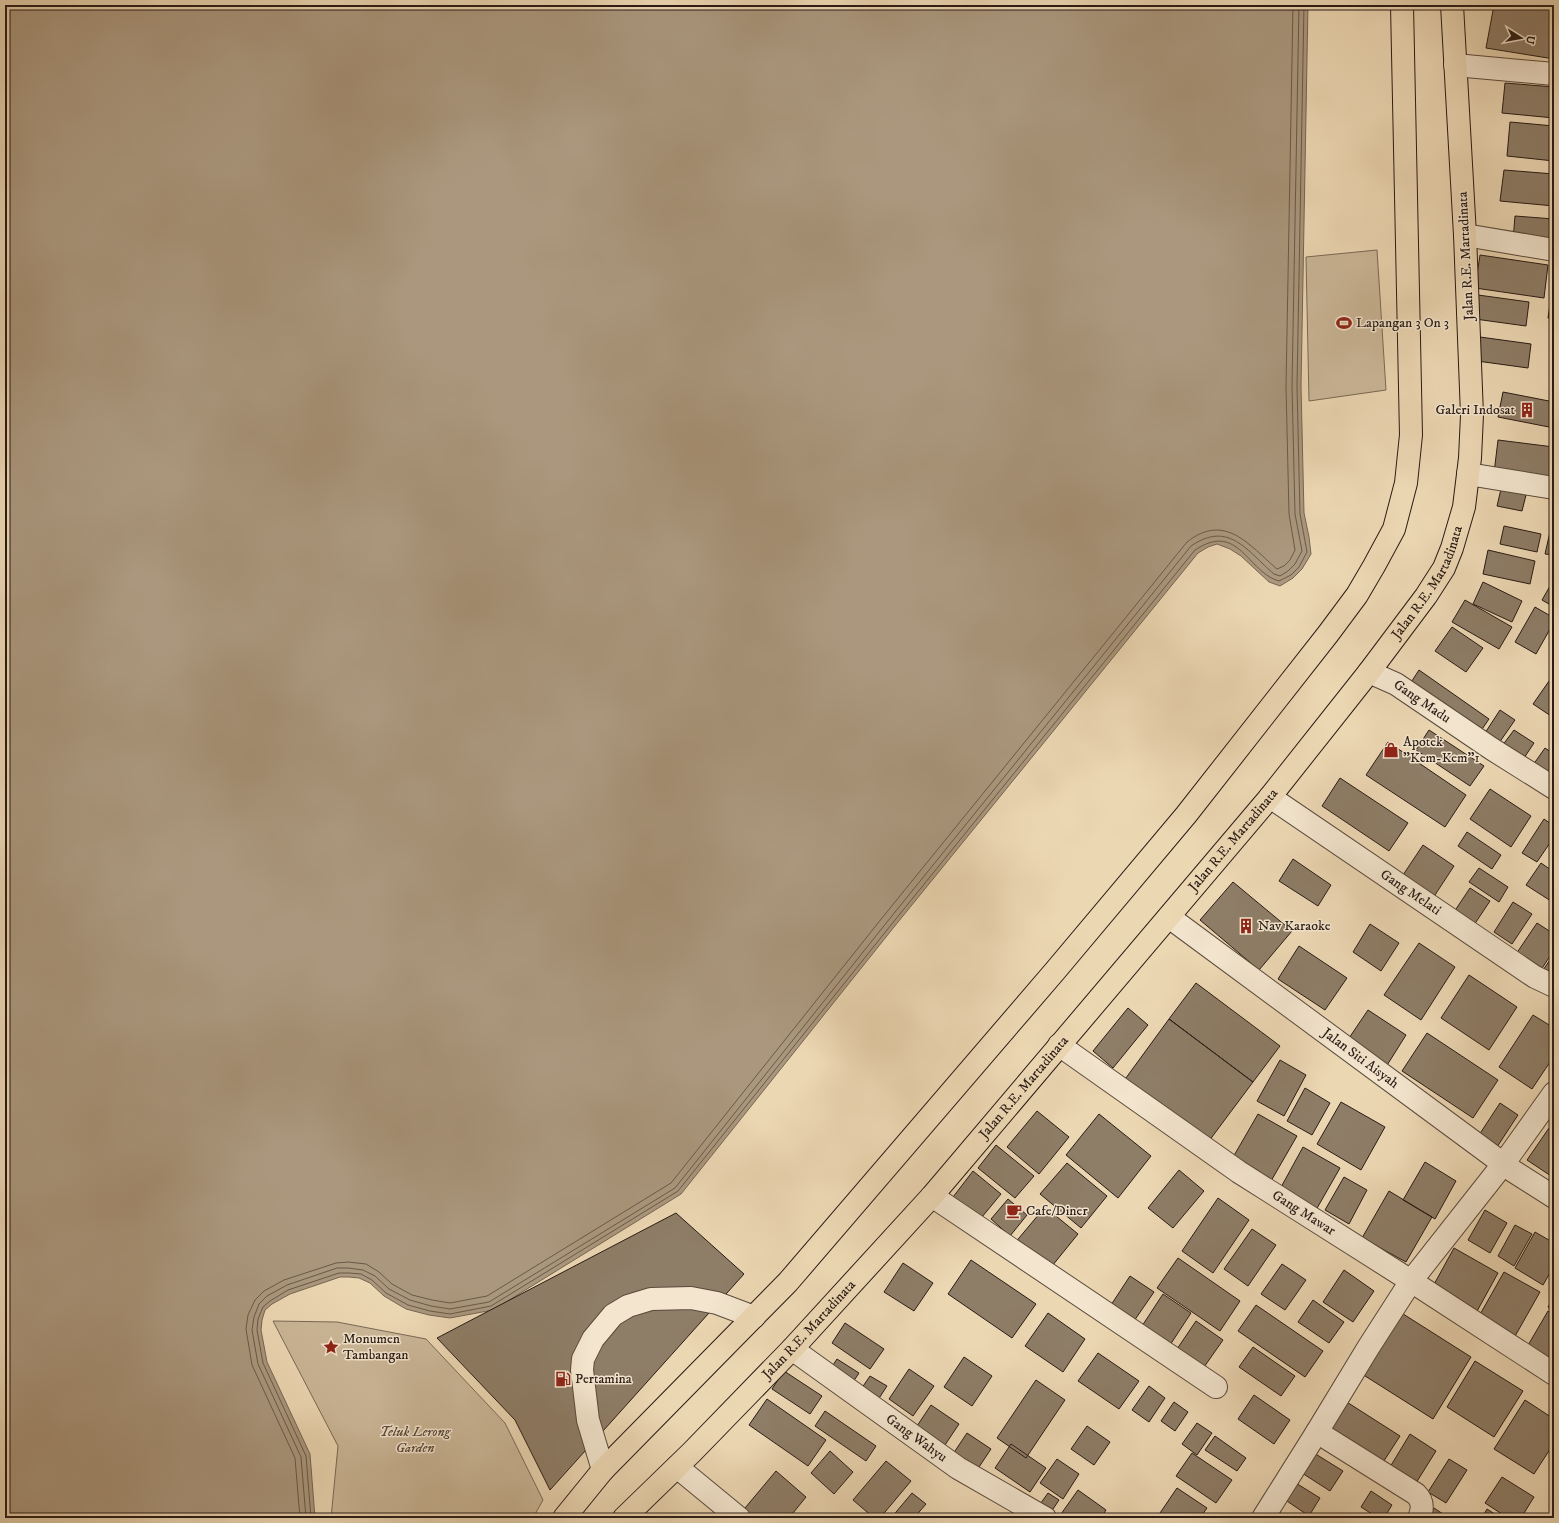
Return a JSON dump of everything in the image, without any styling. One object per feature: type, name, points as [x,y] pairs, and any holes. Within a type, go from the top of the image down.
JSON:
[{"type":"highway","points":[[564,1518],[603,1470],[794,1276],[1176,827],[1328,634],[1357,595],[1374,566],[1394,529],[1406,483],[1411,435],[1402,5]]},
{"type":"highway","name":"Jalan R.E. Martadinata","points":[[624,1518],[677,1467],[792,1350],[932,1196],[1270,797],[1402,628],[1426,596],[1444,568],[1452,548],[1464,507],[1472,415],[1465,235],[1452,5]]},
{"type":"street","points":[[1455,65],[1554,74]]},
{"type":"street","points":[[1465,235],[1554,250]]},
{"type":"street","points":[[1468,474],[1554,488]]},
{"type":"street","name":"Gang Madu","points":[[1370,670],[1396,684],[1492,749],[1554,788]]},
{"type":"street","name":"Gang Melati","points":[[1270,797],[1535,977],[1554,986]]},
{"type":"street","name":"Jalan Siti Aisyah","points":[[1169,917],[1514,1171],[1554,1197]]},
{"type":"street","name":"Gang Mawar","points":[[1059,1045],[1239,1172],[1554,1374]]},
{"type":"street","points":[[1263,1518],[1411,1281],[1504,1163],[1554,1093]]},
{"type":"street","points":[[932,1196],[1216,1387]]},
{"type":"street","points":[[603,1470],[588,1420],[582,1370],[583,1359],[593,1339],[613,1315],[628,1306],[651,1299],[691,1298],[717,1303],[754,1317]]},
{"type":"street","name":"Gang Wahyu","points":[[792,1350],[958,1468],[1045,1518]]},
{"type":"street","points":[[1317,1432],[1416,1494],[1419,1497],[1422,1506],[1419,1518]]},
{"type":"street","points":[[677,1467],[739,1518]]},
{"type":"green space","name":"Lapangan 3 On 3","points":[[1377,250],[1386,390],[1309,401],[1306,257]]},
{"type":"green space","name":"Teluk Lerong Garden","points":[[273,1321],[337,1322],[426,1339],[505,1423],[543,1500],[533,1518],[331,1518],[338,1446]]},
{"type":"water","points":[[5,5],[1308,5],[1301,386],[1304,513],[1311,554],[1302,569],[1293,578],[1280,586],[1269,582],[1241,556],[1230,549],[1217,544],[1198,553],[894,927],[681,1194],[493,1310],[450,1318],[429,1315],[406,1309],[384,1296],[370,1283],[359,1278],[340,1277],[290,1294],[272,1304],[265,1310],[261,1330],[267,1362],[310,1454],[315,1518],[5,1518]]},
{"type":"building","points":[[1494,5],[1554,6],[1554,59],[1486,48]]},
{"type":"building","points":[[1505,83],[1554,87],[1554,118],[1502,113]]},
{"type":"building","points":[[1510,122],[1554,126],[1554,161],[1507,156]]},
{"type":"building","points":[[1504,170],[1554,174],[1554,206],[1500,201]]},
{"type":"building","points":[[1515,216],[1554,219],[1554,243],[1513,240]]},
{"type":"building","points":[[1480,255],[1548,265],[1544,298],[1475,288]]},
{"type":"building","points":[[1554,276],[1554,319],[1548,318]]},
{"type":"building","points":[[1478,295],[1529,302],[1526,326],[1475,319]]},
{"type":"building","points":[[1480,337],[1531,344],[1528,368],[1477,361]]},
{"type":"building","name":"Galeri Indosat","points":[[1503,392],[1554,402],[1554,428],[1498,417]]},
{"type":"building","points":[[1498,440],[1554,447],[1554,481],[1494,473]]},
{"type":"building","points":[[1501,489],[1526,495],[1522,511],[1497,506]]},
{"type":"building","points":[[1554,514],[1554,555],[1545,554]]},
{"type":"building","points":[[1504,526],[1541,534],[1537,552],[1500,544]]},
{"type":"building","points":[[1488,550],[1535,561],[1530,584],[1483,574]]},
{"type":"building","points":[[1554,579],[1554,607],[1542,600]]},
{"type":"building","points":[[1483,582],[1522,601],[1512,622],[1473,604]]},
{"type":"building","points":[[1465,600],[1512,627],[1499,649],[1452,622]]},
{"type":"building","points":[[1535,607],[1554,618],[1554,622],[1536,654],[1515,642]]},
{"type":"building","points":[[1452,627],[1483,648],[1466,672],[1435,651]]},
{"type":"building","points":[[1419,670],[1489,719],[1478,735],[1408,687]]},
{"type":"building","points":[[1554,674],[1554,718],[1533,704]]},
{"type":"building","points":[[1500,710],[1515,720],[1499,743],[1485,733]]},
{"type":"building","points":[[1429,730],[1484,766],[1470,786],[1416,750]]},
{"type":"building","points":[[1514,730],[1534,743],[1520,764],[1499,750]]},
{"type":"building","points":[[1388,742],[1466,795],[1445,827],[1366,775]]},
{"type":"building","points":[[1545,748],[1554,754],[1554,780],[1533,765]]},
{"type":"building","points":[[1340,778],[1408,823],[1389,851],[1322,806]]},
{"type":"building","points":[[1490,789],[1531,816],[1511,847],[1470,819]]},
{"type":"building","points":[[1544,819],[1554,826],[1554,837],[1537,862],[1522,853]]},
{"type":"building","points":[[1467,832],[1501,855],[1492,869],[1458,846]]},
{"type":"building","points":[[1423,845],[1454,866],[1433,898],[1401,878]]},
{"type":"building","points":[[1293,859],[1331,885],[1318,906],[1279,881]]},
{"type":"building","points":[[1541,863],[1554,872],[1554,903],[1526,885]]},
{"type":"building","points":[[1479,868],[1508,887],[1499,902],[1469,882]]},
{"type":"building","name":"Nav Karaoke","points":[[1233,882],[1292,931],[1259,970],[1200,920]]},
{"type":"building","points":[[1470,888],[1490,901],[1472,928],[1452,915]]},
{"type":"building","points":[[1513,902],[1532,914],[1512,944],[1494,932]]},
{"type":"building","points":[[1537,923],[1554,934],[1554,950],[1539,973],[1514,957]]},
{"type":"building","points":[[1370,924],[1399,943],[1381,971],[1353,952]]},
{"type":"building","points":[[1419,943],[1455,967],[1421,1020],[1384,995]]},
{"type":"building","points":[[1299,946],[1347,978],[1325,1010],[1278,979]]},
{"type":"building","points":[[1554,954],[1554,982],[1541,973]]},
{"type":"building","points":[[1469,975],[1517,1007],[1489,1050],[1441,1018]]},
{"type":"building","points":[[1196,983],[1280,1046],[1253,1082],[1169,1019]]},
{"type":"building","points":[[1128,1008],[1148,1025],[1113,1068],[1093,1051]]},
{"type":"building","points":[[1368,1010],[1406,1035],[1384,1070],[1345,1044]]},
{"type":"building","points":[[1533,1015],[1554,1028],[1554,1056],[1532,1089],[1499,1067]]},
{"type":"building","points":[[1169,1019],[1253,1082],[1206,1145],[1123,1082]]},
{"type":"building","points":[[1427,1033],[1498,1080],[1473,1118],[1402,1071]]},
{"type":"building","points":[[1280,1060],[1306,1075],[1284,1116],[1257,1101]]},
{"type":"building","points":[[1305,1088],[1330,1103],[1312,1135],[1287,1121]]},
{"type":"building","points":[[1341,1102],[1385,1127],[1361,1170],[1317,1144]]},
{"type":"building","points":[[1500,1103],[1518,1115],[1497,1147],[1479,1135]]},
{"type":"building","points":[[1037,1111],[1069,1137],[1039,1174],[1007,1147]]},
{"type":"building","points":[[1099,1114],[1151,1156],[1118,1198],[1066,1155]]},
{"type":"building","points":[[1258,1114],[1297,1136],[1271,1181],[1232,1159]]},
{"type":"building","points":[[1549,1128],[1554,1131],[1554,1178],[1527,1160]]},
{"type":"building","points":[[996,1145],[1034,1176],[1015,1198],[978,1168]]},
{"type":"building","points":[[1303,1147],[1340,1168],[1316,1210],[1280,1189]]},
{"type":"building","points":[[1425,1162],[1456,1181],[1435,1219],[1403,1200]]},
{"type":"building","points":[[1067,1163],[1107,1196],[1081,1228],[1040,1194]]},
{"type":"building","points":[[1179,1170],[1204,1191],[1173,1228],[1148,1208]]},
{"type":"building","points":[[973,1171],[1001,1194],[977,1223],[950,1201]]},
{"type":"building","points":[[1344,1177],[1367,1190],[1349,1224],[1325,1210]]},
{"type":"building","points":[[1389,1191],[1432,1217],[1406,1262],[1362,1238]]},
{"type":"building","points":[[1218,1198],[1249,1220],[1213,1273],[1182,1251]]},
{"type":"building","points":[[1008,1199],[1027,1215],[1010,1236],[991,1219]]},
{"type":"building","points":[[1045,1207],[1078,1234],[1048,1271],[1014,1244]]},
{"type":"building","points":[[1485,1210],[1507,1223],[1490,1253],[1468,1240]]},
{"type":"building","name":"Pertamina","points":[[676,1213],[744,1274],[550,1490],[515,1420],[437,1338]]},
{"type":"building","points":[[1515,1225],[1532,1234],[1514,1266],[1498,1256]]},
{"type":"building","points":[[1252,1229],[1276,1245],[1248,1286],[1224,1269]]},
{"type":"building","points":[[1535,1232],[1554,1243],[1554,1266],[1543,1285],[1515,1268]]},
{"type":"building","points":[[1454,1248],[1498,1273],[1476,1313],[1432,1288]]},
{"type":"building","points":[[1178,1258],[1240,1301],[1220,1331],[1157,1288]]},
{"type":"building","points":[[971,1260],[1036,1304],[1012,1338],[948,1294]]},
{"type":"building","points":[[903,1263],[933,1283],[914,1311],[884,1292]]},
{"type":"building","points":[[1282,1264],[1306,1280],[1285,1310],[1261,1294]]},
{"type":"building","points":[[1344,1270],[1374,1291],[1353,1322],[1323,1302]]},
{"type":"building","points":[[1504,1272],[1540,1292],[1514,1338],[1478,1318]]},
{"type":"building","points":[[1130,1276],[1154,1292],[1134,1321],[1111,1305]]},
{"type":"building","points":[[1163,1294],[1191,1313],[1170,1345],[1142,1326]]},
{"type":"building","points":[[1554,1297],[1554,1310],[1548,1307]]},
{"type":"building","points":[[1313,1300],[1344,1322],[1329,1343],[1298,1322]]},
{"type":"building","points":[[1256,1305],[1323,1351],[1305,1377],[1238,1331]]},
{"type":"building","points":[[1548,1311],[1554,1315],[1554,1362],[1527,1347]]},
{"type":"building","points":[[1400,1312],[1471,1357],[1433,1419],[1362,1374]]},
{"type":"building","points":[[1048,1313],[1085,1339],[1063,1372],[1025,1346]]},
{"type":"building","points":[[1196,1321],[1223,1340],[1202,1370],[1175,1352]]},
{"type":"building","points":[[845,1323],[884,1349],[870,1369],[832,1343]]},
{"type":"building","points":[[1253,1347],[1295,1376],[1281,1396],[1239,1367]]},
{"type":"building","points":[[1098,1353],[1139,1381],[1119,1409],[1078,1381]]},
{"type":"building","points":[[964,1357],[992,1376],[972,1406],[944,1387]]},
{"type":"building","points":[[837,1359],[859,1373],[851,1385],[829,1371]]},
{"type":"building","points":[[1475,1361],[1523,1391],[1494,1437],[1447,1407]]},
{"type":"building","points":[[909,1369],[934,1386],[913,1416],[889,1399]]},
{"type":"building","points":[[784,1371],[822,1396],[810,1414],[772,1389]]},
{"type":"building","points":[[870,1376],[887,1386],[874,1406],[857,1395]]},
{"type":"building","points":[[1036,1380],[1065,1400],[1026,1458],[997,1438]]},
{"type":"building","points":[[1149,1386],[1165,1398],[1149,1422],[1132,1410]]},
{"type":"building","points":[[1254,1395],[1290,1420],[1274,1444],[1238,1419]]},
{"type":"building","points":[[767,1399],[826,1440],[808,1466],[749,1425]]},
{"type":"building","points":[[1342,1399],[1400,1436],[1380,1467],[1323,1431]]},
{"type":"building","points":[[1525,1400],[1554,1419],[1554,1443],[1534,1474],[1494,1449]]},
{"type":"building","points":[[1174,1402],[1188,1412],[1175,1431],[1161,1421]]},
{"type":"building","points":[[931,1405],[959,1424],[941,1451],[913,1432]]},
{"type":"building","points":[[825,1411],[876,1446],[866,1461],[815,1426]]},
{"type":"building","points":[[1197,1423],[1212,1433],[1197,1455],[1182,1444]]},
{"type":"building","points":[[1087,1426],[1110,1442],[1094,1465],[1071,1449]]},
{"type":"building","points":[[967,1433],[991,1449],[977,1470],[953,1454]]},
{"type":"building","points":[[1410,1434],[1436,1451],[1416,1483],[1390,1467]]},
{"type":"building","points":[[1215,1436],[1246,1458],[1237,1471],[1205,1450]]},
{"type":"building","points":[[1011,1444],[1046,1468],[1030,1492],[995,1468]]},
{"type":"building","points":[[830,1451],[853,1472],[834,1494],[811,1473]]},
{"type":"building","points":[[1192,1453],[1232,1480],[1216,1503],[1176,1476]]},
{"type":"building","points":[[1314,1453],[1343,1471],[1330,1491],[1302,1473]]},
{"type":"building","points":[[1057,1459],[1079,1474],[1063,1499],[1040,1483]]},
{"type":"building","points":[[1449,1459],[1467,1470],[1446,1503],[1428,1492]]},
{"type":"building","points":[[886,1461],[911,1481],[880,1518],[874,1518],[853,1500]]},
{"type":"building","points":[[776,1471],[806,1497],[789,1518],[745,1518],[740,1514]]},
{"type":"building","points":[[1502,1477],[1534,1497],[1521,1518],[1508,1518],[1485,1503]]},
{"type":"building","points":[[1291,1480],[1320,1498],[1309,1516],[1281,1497]]},
{"type":"building","points":[[1177,1488],[1207,1508],[1200,1518],[1167,1518],[1160,1513]]},
{"type":"building","points":[[1078,1490],[1106,1510],[1101,1518],[1067,1518],[1061,1514]]},
{"type":"building","points":[[1371,1491],[1392,1505],[1384,1518],[1378,1518],[1361,1507]]},
{"type":"building","points":[[912,1493],[926,1504],[914,1518],[891,1518]]},
{"type":"building","points":[[1048,1493],[1059,1500],[1049,1515],[1038,1507]]},
{"type":"building","points":[[1554,1496],[1554,1508],[1549,1505]]},
{"type":"building","points":[[1434,1508],[1449,1518],[1428,1518]]},
{"type":"building","points":[[1487,1509],[1501,1518],[1482,1518]]},
{"type":"building","points":[[1276,1510],[1287,1517],[1271,1518]]},
{"type":"place","name":"Lapangan 3 On 3","points":[[1344,323]]},
{"type":"place","name":"Galeri Indosat","points":[[1527,410]]},
{"type":"place","name":"Apotek \"Kem-Kem\"1","points":[[1391,750]]},
{"type":"place","name":"Nav Karaoke","points":[[1246,926]]},
{"type":"place","name":"Cafe/Diner","points":[[1014,1211]]},
{"type":"place","name":"Monumen Tambangan","points":[[331,1347]]},
{"type":"place","name":"Pertamina","points":[[563,1379]]}]
